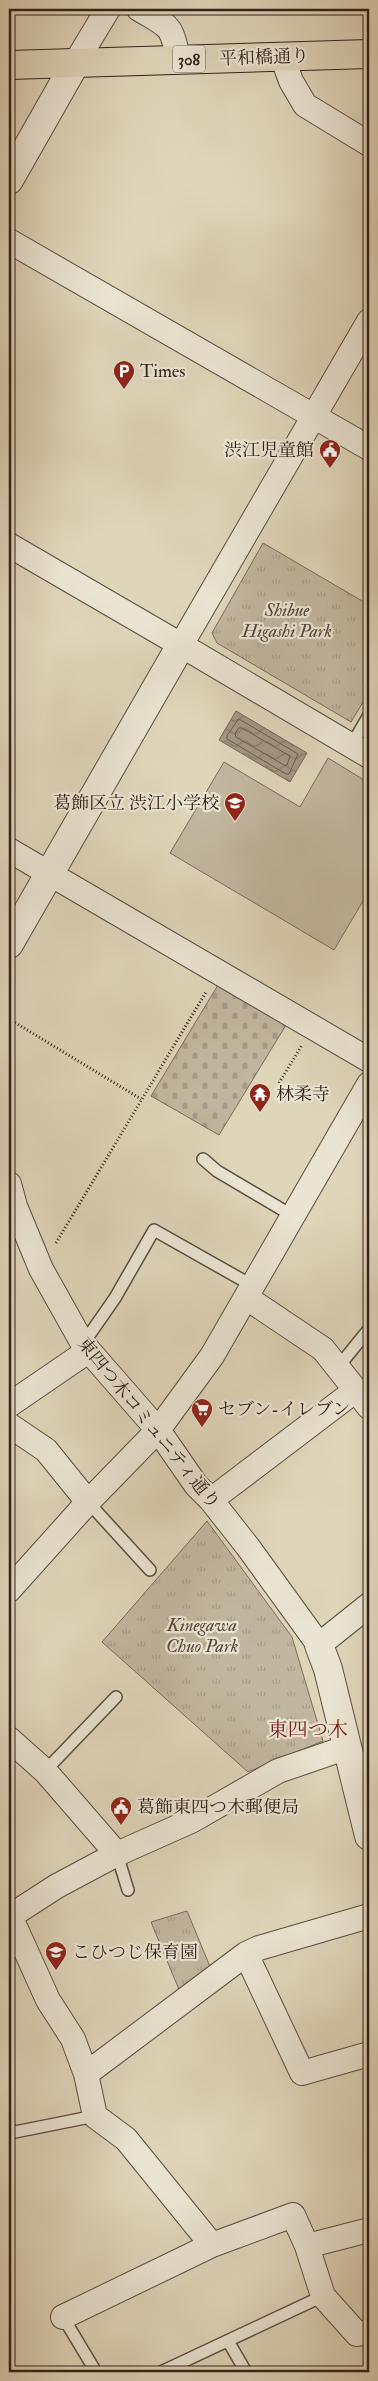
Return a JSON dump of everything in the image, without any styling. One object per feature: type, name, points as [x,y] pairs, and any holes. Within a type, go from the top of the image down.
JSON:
[{"type":"main road","name":"平和橋通り","points":[[9,65],[369,54]]},
{"type":"street","points":[[9,180],[108,9]]},
{"type":"street","points":[[139,9],[164,24],[173,33],[178,59]]},
{"type":"street","points":[[282,56],[291,81],[305,105],[369,144]]},
{"type":"street","points":[[9,241],[369,448]]},
{"type":"street","points":[[9,944],[369,321]]},
{"type":"street","points":[[9,545],[360,751]]},
{"type":"street","points":[[9,850],[369,1060]]},
{"type":"street","points":[[9,1590],[88,1502],[158,1430],[212,1356],[369,1084]]},
{"type":"street","name":"東四つ木コミュニティ通り","points":[[9,1184],[15,1206],[40,1268],[85,1348],[158,1430],[196,1484],[248,1547],[277,1590],[294,1608],[319,1645]]},
{"type":"street","points":[[211,1500],[362,1398],[339,1366],[323,1349],[250,1292]]},
{"type":"street","points":[[9,1406],[85,1348]]},
{"type":"street","points":[[9,1425],[46,1450],[88,1502]]},
{"type":"street","points":[[369,1605],[319,1645],[328,1669],[369,1836]]},
{"type":"street","points":[[9,1739],[45,1771],[117,1854]]},
{"type":"street","points":[[212,2245],[126,2139],[95,2116],[86,2074],[73,2039],[48,2000],[10,1918],[57,1886],[117,1854],[191,1820],[278,1771],[348,1748]]},
{"type":"street","points":[[86,2074],[246,1954],[259,1948],[369,1916]]},
{"type":"street","points":[[246,1954],[302,2073],[369,2054]]},
{"type":"street","points":[[63,2317],[212,2245],[293,2215],[307,2246],[324,2296],[357,2334],[369,2332]]},
{"type":"street","points":[[307,2246],[369,2230]]},
{"type":"lane","points":[[360,751],[369,715]]},
{"type":"lane","points":[[203,1159],[217,1171],[293,1216]]},
{"type":"lane","points":[[85,1348],[154,1230],[250,1292]]},
{"type":"lane","points":[[339,1366],[369,1329]]},
{"type":"lane","points":[[88,1502],[150,1570]]},
{"type":"lane","points":[[45,1771],[116,1697]]},
{"type":"lane","points":[[117,1854],[128,1890]]},
{"type":"lane","points":[[9,2128],[16,2132],[95,2116]]},
{"type":"lane","points":[[160,2372],[324,2296]]},
{"type":"lane","points":[[63,2317],[96,2372]]},
{"type":"lane","points":[[228,2340],[246,2372]]},
{"type":"path","points":[[40,1268],[141,1103],[141,1098],[218,972]]},
{"type":"path","points":[[9,1018],[141,1098]]},
{"type":"path","points":[[279,1083],[313,1027]]},
{"type":"green space","name":"Shibue Higashi Park","points":[[263,543],[369,605],[369,692],[351,722],[217,643],[212,633]]},
{"type":"green space","points":[[328,758],[369,783],[369,891],[334,950],[170,853],[224,762],[300,807]]},
{"type":"green space","points":[[218,985],[286,1025],[219,1135],[151,1096]]},
{"type":"green space","name":"Kinegawa Chuo Park","points":[[207,1521],[292,1637],[323,1741],[248,1772],[102,1642]]},
{"type":"green space","points":[[187,1911],[211,1969],[180,1992],[151,1922]]},
{"type":"water","points":[[236,711],[307,753],[290,782],[219,740]]},
{"type":"place","name":"Times","points":[[124,390]]},
{"type":"place","name":"渋江児童館","points":[[330,469]]},
{"type":"place","name":"葛飾区立 渋江小学校","points":[[235,822]]},
{"type":"place","name":"林柔寺","points":[[260,1113]]},
{"type":"place","name":"セブン-イレブン","points":[[202,1428]]},
{"type":"place","name":"葛飾東四つ木郵便局","points":[[121,1826]]},
{"type":"place","name":"こひつじ保育園","points":[[56,1971]]},
{"type":"district","name":"東四つ木","points":[[308,1729]]}]
